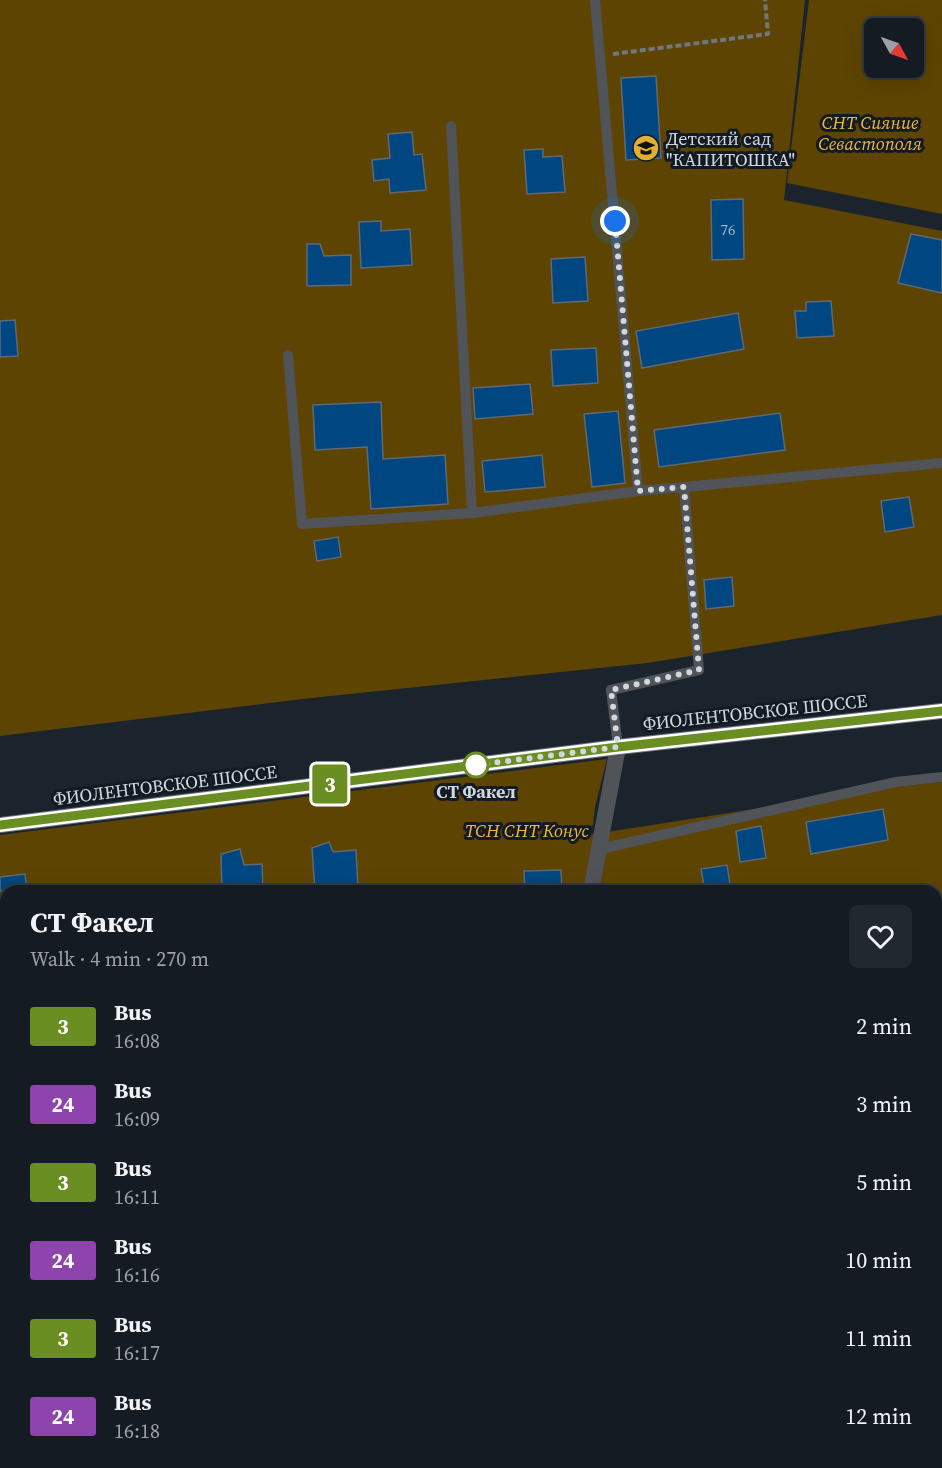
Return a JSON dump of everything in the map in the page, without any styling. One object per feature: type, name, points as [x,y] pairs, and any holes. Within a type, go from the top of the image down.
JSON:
[{"type":"main road","name":"ФИОЛЕНТОВСКОЕ ШОССЕ","points":[[0,825],[618,747],[942,711]]},
{"type":"street","points":[[592,885],[618,747]]},
{"type":"lane","points":[[595,0],[638,491]]},
{"type":"lane","points":[[451,126],[472,513]]},
{"type":"lane","points":[[288,355],[302,524],[472,513],[638,491],[942,463]]},
{"type":"lane","points":[[618,747],[611,690],[699,670],[684,487]]},
{"type":"lane","points":[[600,849],[896,782],[942,777]]},
{"type":"path","points":[[600,56],[768,34],[765,0]]},
{"type":"green space","points":[[0,0],[805,0],[784,200],[942,231],[942,615],[647,663],[302,699],[0,736]]},
{"type":"green space","name":"СНТ Сияние Севастополя","points":[[809,0],[942,0],[942,214],[787,183]]},
{"type":"green space","name":"ТСН СНТ Конус","points":[[607,759],[593,825],[590,826],[588,835],[895,787],[942,782],[942,885],[0,885],[0,835]]},
{"type":"building","points":[[656,76],[661,158],[626,160],[621,78]]},
{"type":"building","points":[[412,132],[414,155],[422,154],[426,190],[390,193],[389,179],[374,181],[372,160],[390,158],[388,134]]},
{"type":"building","points":[[543,149],[543,157],[562,156],[565,192],[527,194],[524,150]]},
{"type":"building","points":[[743,199],[744,259],[712,260],[711,200]]},
{"type":"building","points":[[381,221],[381,231],[410,229],[412,265],[361,268],[359,222]]},
{"type":"building","points":[[911,234],[942,240],[942,293],[898,283]]},
{"type":"building","points":[[307,244],[320,244],[324,256],[351,255],[351,285],[307,286]]},
{"type":"building","points":[[585,257],[588,301],[553,303],[551,259]]},
{"type":"building","points":[[831,301],[834,336],[797,338],[795,311],[806,311],[806,302]]},
{"type":"building","points":[[738,313],[744,349],[642,368],[636,331]]},
{"type":"building","points":[[15,320],[18,356],[0,357],[0,321]]},
{"type":"building","points":[[596,348],[598,383],[553,386],[551,350]]},
{"type":"building","points":[[530,384],[533,414],[475,419],[473,388]]},
{"type":"building","points":[[381,402],[383,459],[445,455],[448,504],[371,509],[367,447],[315,450],[313,405]]},
{"type":"building","points":[[618,411],[625,483],[592,487],[584,414]]},
{"type":"building","points":[[780,413],[785,450],[659,467],[654,430]]},
{"type":"building","points":[[542,455],[545,487],[485,492],[482,461]]},
{"type":"building","points":[[909,497],[914,527],[885,532],[881,501]]},
{"type":"building","points":[[338,537],[341,557],[317,561],[314,541]]},
{"type":"building","points":[[732,577],[734,606],[706,609],[704,580]]},
{"type":"building","points":[[883,809],[888,840],[811,854],[806,822]]},
{"type":"building","points":[[761,826],[766,858],[740,862],[736,831]]},
{"type":"building","points":[[329,842],[333,852],[356,850],[358,885],[315,885],[312,848]]},
{"type":"building","points":[[240,849],[244,865],[262,864],[263,885],[222,885],[221,854]]},
{"type":"building","points":[[727,865],[730,885],[704,885],[701,869]]},
{"type":"building","points":[[561,870],[562,885],[525,885],[524,871]]},
{"type":"building","points":[[25,874],[26,885],[0,885],[0,877]]},
{"type":"bus line","name":"3","points":[[0,825],[618,747],[942,711]]},
{"type":"place","name":"Детский сад \"КАПИТОШКА\"","points":[[646,148]]},
{"type":"place","name":"СТ Факел","points":[[476,765]]},
{"type":"route","points":[[476,765],[618,747],[611,690],[699,670],[684,487],[638,491],[615,221]]}]
